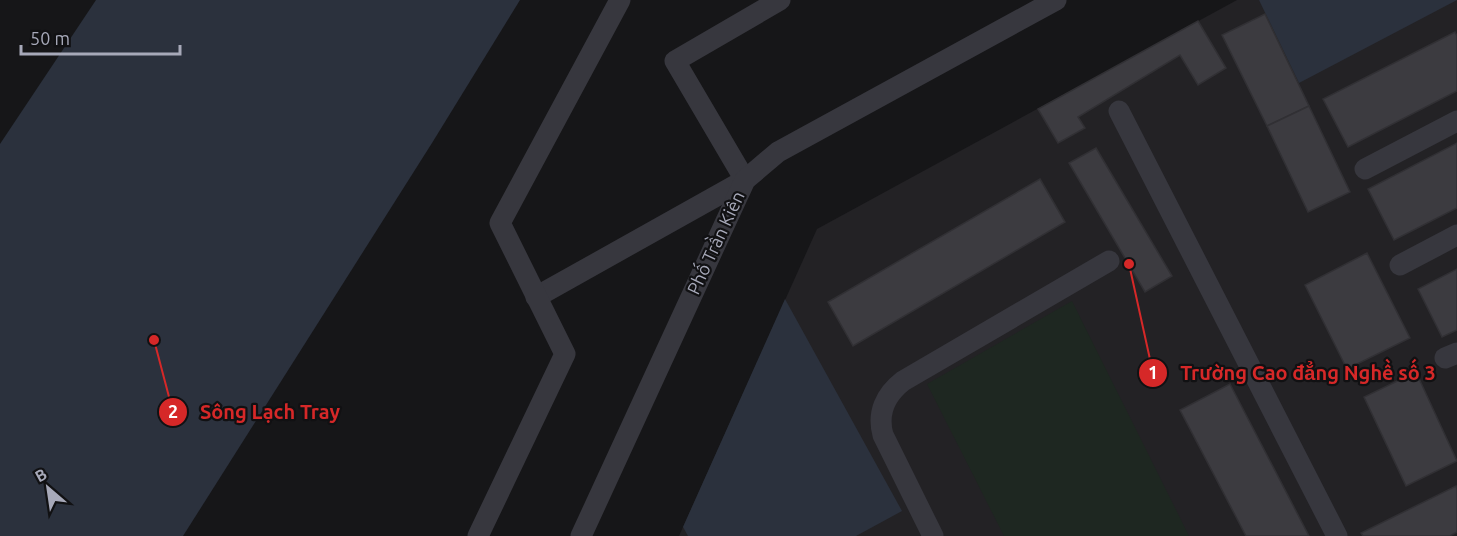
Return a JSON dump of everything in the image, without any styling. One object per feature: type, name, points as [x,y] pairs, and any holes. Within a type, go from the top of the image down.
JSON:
[{"type":"street","points":[[478,536],[565,354],[500,223],[620,0]]},
{"type":"street","points":[[536,297],[745,180],[675,61],[780,0]]},
{"type":"street","name":"Phố Trần Kiên","points":[[581,536],[745,180],[778,152],[1056,0]]},
{"type":"street","points":[[1119,111],[1337,536]]},
{"type":"street","points":[[1365,169],[1457,122]]},
{"type":"street","points":[[1400,265],[1457,235]]},
{"type":"street","points":[[933,536],[883,435],[881,416],[888,396],[903,381],[1109,261]]},
{"type":"shaded area","points":[[1237,0],[1457,0],[1457,536],[679,536],[817,229]]},
{"type":"shaded area","points":[[1072,301],[1189,536],[1004,536],[927,384]]},
{"type":"water","points":[[96,0],[520,0],[183,536],[0,536],[0,144]]},
{"type":"water","points":[[1259,0],[1457,0],[1299,83]]},
{"type":"water","points":[[785,299],[902,511],[856,536],[688,536],[683,527]]},
{"type":"building","points":[[1265,14],[1309,106],[1267,126],[1222,35]]},
{"type":"building","points":[[1198,21],[1226,68],[1198,85],[1180,55],[1078,117],[1085,128],[1058,143],[1038,109]]},
{"type":"building","points":[[1455,32],[1457,36],[1457,91],[1348,147],[1323,99]]},
{"type":"building","points":[[1309,106],[1350,192],[1308,212],[1267,126]]},
{"type":"building","points":[[1457,143],[1457,208],[1394,240],[1368,189]]},
{"type":"building","points":[[1096,148],[1172,276],[1145,292],[1069,163]]},
{"type":"building","points":[[1040,179],[1065,222],[853,346],[828,302]]},
{"type":"building","points":[[1367,253],[1410,338],[1347,369],[1305,285]]},
{"type":"building","points":[[1457,269],[1457,330],[1442,337],[1418,289]]},
{"type":"building","points":[[1416,372],[1457,461],[1406,486],[1364,397]]},
{"type":"building","points":[[1230,384],[1309,536],[1246,536],[1180,410]]},
{"type":"building","points":[[1456,486],[1457,532],[1450,536],[1363,536],[1361,533]]},
{"type":"place","name":"Trường Cao đẳng Nghề số 3","points":[[1129,264]]},
{"type":"place","name":"Sông Lạch Tray","points":[[154,340]]}]
